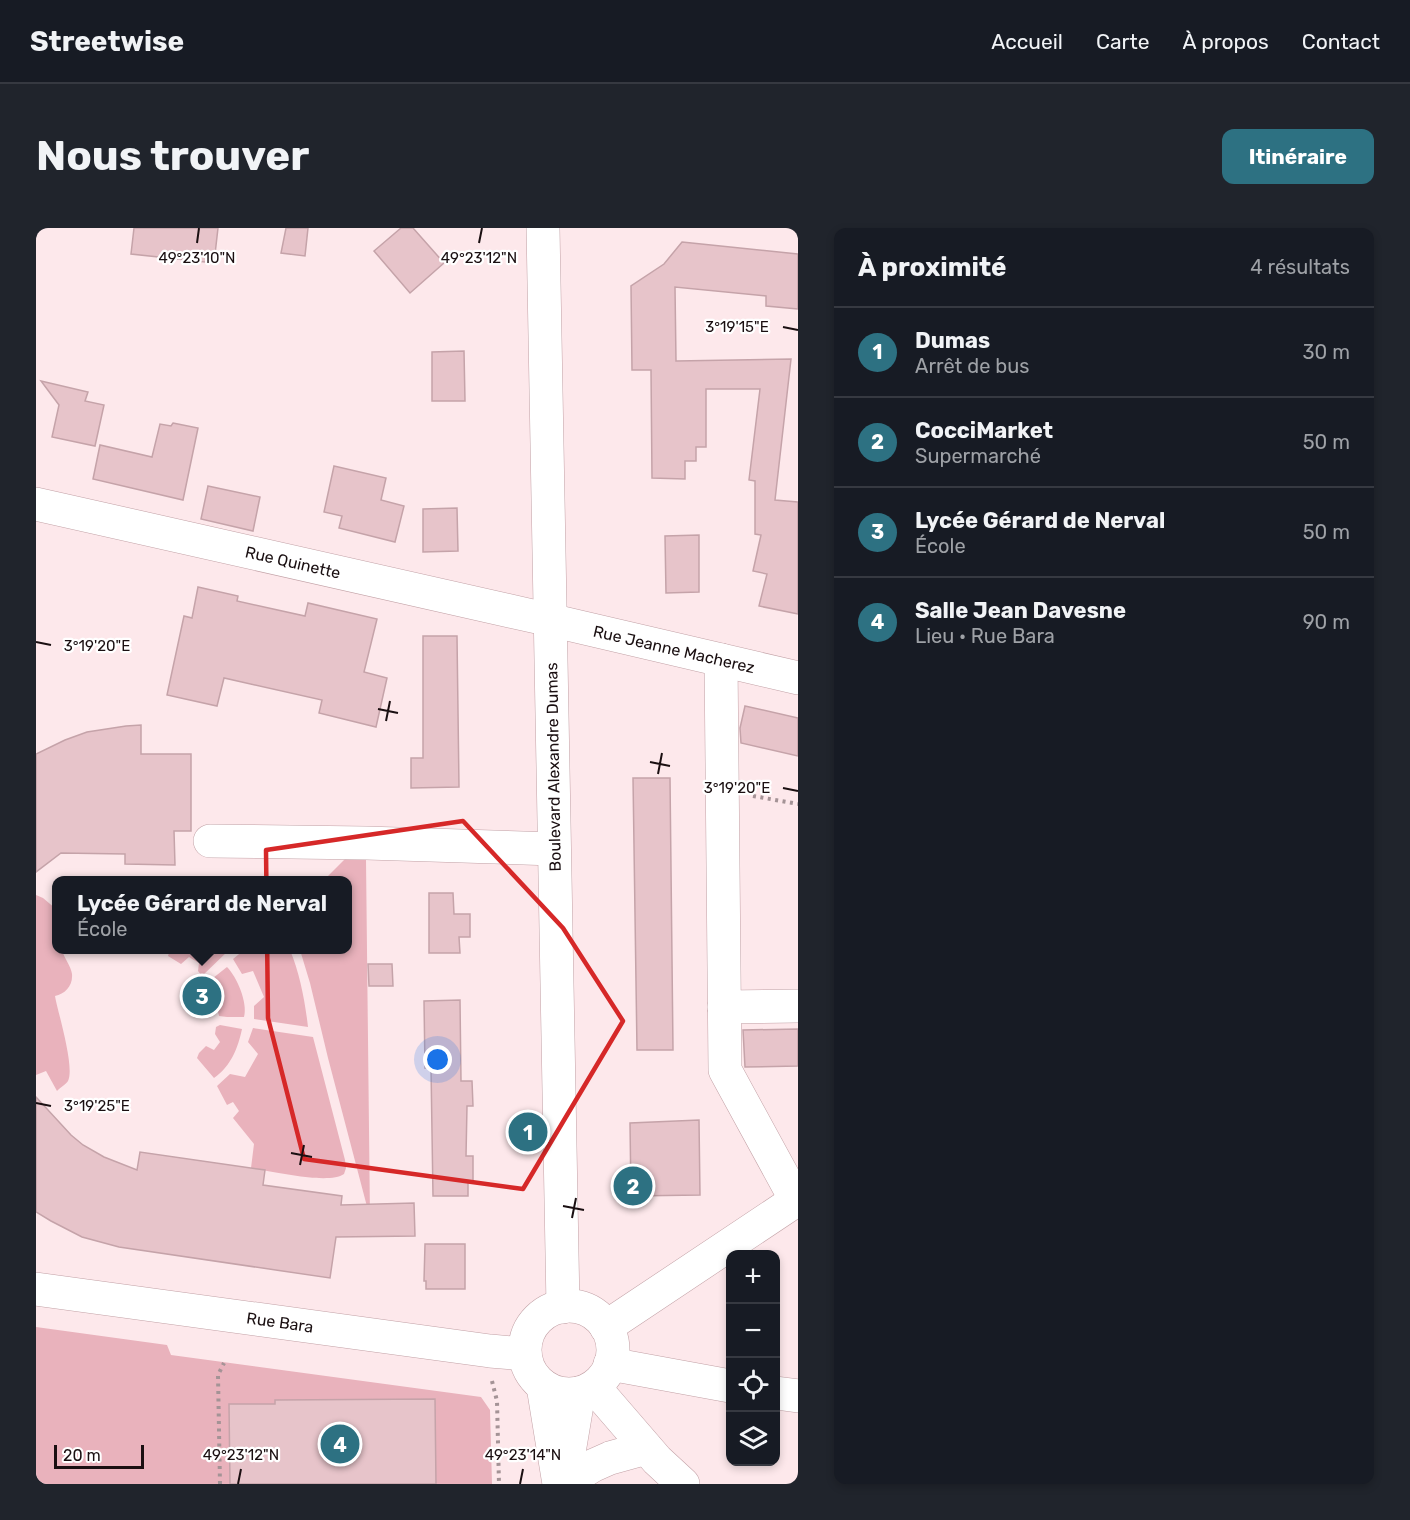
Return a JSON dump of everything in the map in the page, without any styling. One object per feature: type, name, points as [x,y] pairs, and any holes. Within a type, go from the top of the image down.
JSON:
[{"type":"street","name":"Boulevard Alexandre Dumas","points":[[543,228],[562,1307]]},
{"type":"street","name":"Rue Quinette","points":[[36,504],[550,620]]},
{"type":"street","name":"Rue Jeanne Macherez","points":[[550,620],[798,678]]},
{"type":"street","points":[[606,1327],[797,1200],[725,1070],[721,660]]},
{"type":"street","points":[[210,842],[366,843],[554,849]]},
{"type":"street","points":[[724,1007],[798,1006]]},
{"type":"street","name":"Rue Bara","points":[[36,1289],[525,1354]]},
{"type":"street","points":[[564,1484],[594,1381],[612,1346],[606,1327],[595,1315],[580,1308],[562,1307],[547,1312],[534,1323],[526,1338],[525,1354],[534,1378],[555,1392],[567,1394],[594,1381],[726,1386]]},
{"type":"street","points":[[594,1381],[646,1448],[682,1484]]},
{"type":"street","points":[[543,1386],[559,1484]]},
{"type":"street","points":[[780,1394],[798,1396]]},
{"type":"street","points":[[564,1484],[592,1466],[610,1458],[646,1448]]},
{"type":"path","points":[[722,791],[798,804]]},
{"type":"path","points":[[490,1351],[490,1370],[498,1401],[499,1484]]},
{"type":"path","points":[[220,1484],[218,1375],[224,1363]]},
{"type":"highlighted area","points":[[463,821],[563,928],[623,1021],[523,1189],[304,1159],[268,1018],[266,850]]},
{"type":"shaded area","points":[[345,859],[366,860],[370,1218],[301,954],[352,954],[352,876],[328,876]]},
{"type":"shaded area","points":[[36,895],[52,906],[52,954],[63,954],[72,974],[68,989],[55,996],[68,1052],[70,1074],[68,1081],[57,1091],[46,1071],[36,1075]]},
{"type":"shaded area","points":[[169,954],[225,954],[202,976],[198,971],[199,963],[189,957],[181,964],[168,956]]},
{"type":"shaded area","points":[[239,954],[292,954],[302,988],[308,1027],[254,1019],[254,1006],[264,997],[253,971],[242,974],[233,959]]},
{"type":"shaded area","points":[[227,967],[241,990],[244,1017],[219,1016],[217,1007],[223,1000],[220,991],[212,992],[208,982]]},
{"type":"shaded area","points":[[220,1025],[242,1029],[233,1056],[214,1078],[197,1058],[206,1046],[214,1050],[220,1042],[215,1034],[216,1027]]},
{"type":"shaded area","points":[[253,1028],[313,1037],[345,1160],[344,1174],[336,1177],[313,1178],[251,1168],[254,1144],[233,1118],[239,1111],[233,1102],[227,1105],[217,1086],[230,1074],[245,1077],[258,1054],[248,1042]]},
{"type":"shaded area","points":[[36,1327],[167,1345],[171,1355],[481,1397],[490,1410],[492,1484],[36,1484]]},
{"type":"building","points":[[134,228],[218,228],[214,263],[131,254]]},
{"type":"building","points":[[286,228],[308,228],[305,256],[281,253]]},
{"type":"building","points":[[401,228],[413,228],[444,263],[410,293],[374,251]]},
{"type":"building","points":[[682,242],[798,254],[798,309],[766,306],[766,296],[675,287],[676,361],[791,359],[775,500],[798,502],[798,614],[759,606],[767,574],[753,571],[761,535],[755,534],[755,481],[749,480],[760,389],[706,389],[706,447],[696,447],[696,461],[685,461],[685,479],[652,478],[651,370],[632,370],[631,286],[664,264]]},
{"type":"building","points":[[464,351],[465,401],[432,401],[432,352]]},
{"type":"building","points":[[41,381],[88,392],[85,401],[104,405],[95,446],[52,437],[59,405]]},
{"type":"building","points":[[173,423],[198,428],[183,500],[93,479],[100,445],[152,457],[160,424],[171,426]]},
{"type":"building","points":[[334,466],[386,478],[381,500],[404,506],[395,542],[339,528],[342,516],[324,512]]},
{"type":"building","points":[[208,486],[260,497],[253,531],[201,519]]},
{"type":"building","points":[[457,508],[458,551],[423,552],[423,509]]},
{"type":"building","points":[[699,535],[699,592],[666,593],[665,536]]},
{"type":"building","points":[[198,587],[238,596],[237,601],[305,616],[308,603],[377,619],[364,672],[387,678],[376,727],[319,713],[322,700],[224,678],[217,706],[167,695],[184,616],[192,618]]},
{"type":"building","points":[[423,636],[457,636],[459,787],[411,788],[411,758],[423,758]]},
{"type":"building","points":[[745,706],[798,718],[798,756],[741,743],[740,728]]},
{"type":"building","points":[[141,725],[141,754],[191,754],[191,831],[174,831],[175,865],[125,864],[125,854],[61,853],[36,872],[36,754],[87,732]]},
{"type":"building","points":[[633,778],[670,778],[673,1050],[637,1050]]},
{"type":"building","points":[[429,893],[453,893],[454,914],[470,914],[470,937],[459,937],[460,953],[429,953]]},
{"type":"building","points":[[368,964],[392,964],[393,986],[369,986]]},
{"type":"building","points":[[460,1000],[461,1081],[472,1081],[473,1106],[467,1106],[466,1156],[473,1156],[473,1182],[468,1182],[468,1196],[433,1196],[431,1068],[425,1068],[424,1001]]},
{"type":"building","points":[[798,1029],[798,1066],[745,1067],[743,1030]]},
{"type":"building","points":[[36,1097],[83,1145],[104,1157],[137,1170],[140,1152],[265,1170],[263,1185],[342,1196],[341,1205],[414,1203],[415,1236],[336,1237],[330,1278],[119,1247],[82,1237],[36,1212]]},
{"type":"building","points":[[699,1120],[700,1195],[631,1196],[630,1123]]},
{"type":"building","points":[[425,1244],[465,1244],[465,1289],[426,1289],[426,1281],[424,1281]]},
{"type":"building","points":[[435,1399],[436,1484],[230,1484],[229,1404],[275,1404],[275,1400]]},
{"type":"place","name":"Lycée Gérard de Nerval","points":[[202,996]]},
{"type":"place","name":"Dumas","points":[[528,1132]]},
{"type":"place","name":"CocciMarket","points":[[633,1186]]},
{"type":"place","name":"Salle Jean Davesne","points":[[340,1444]]}]
